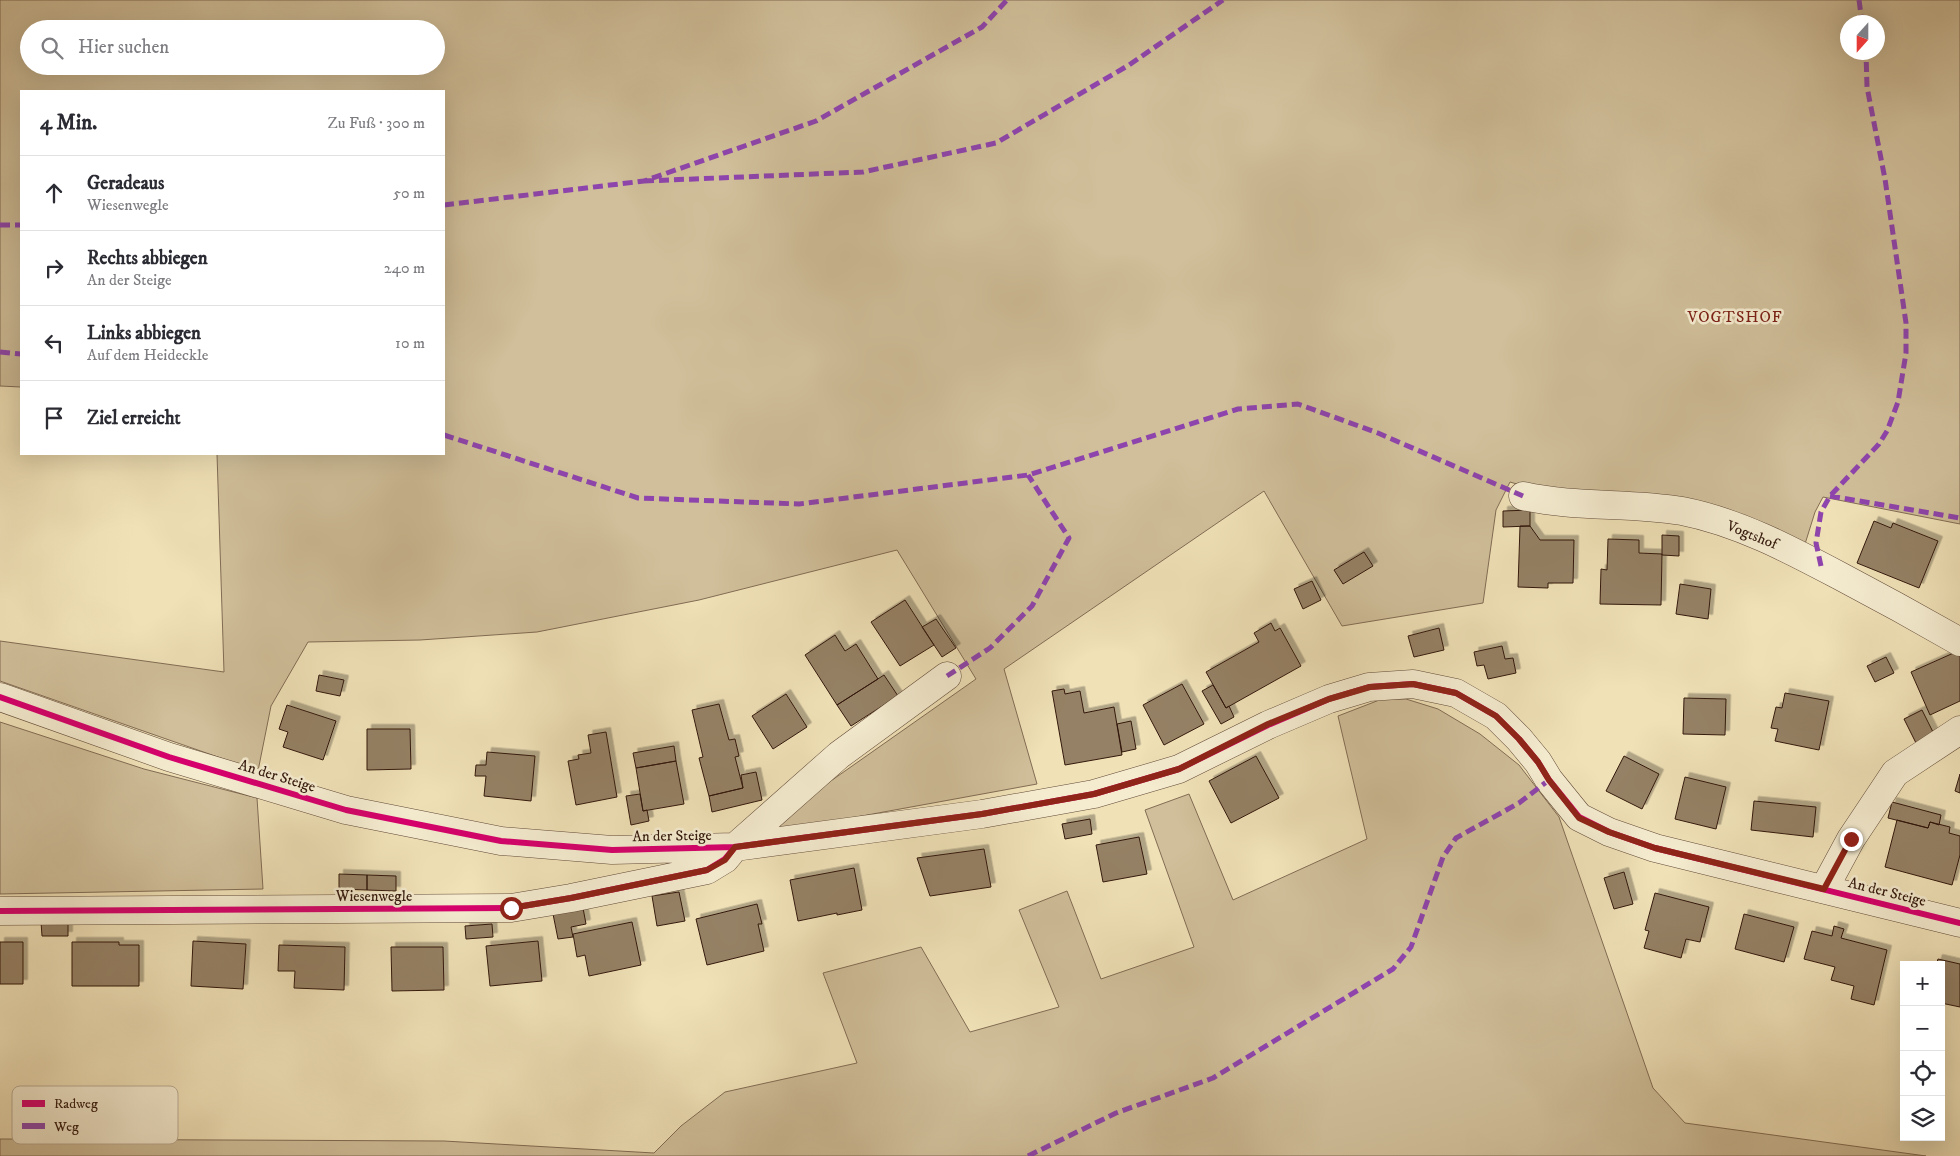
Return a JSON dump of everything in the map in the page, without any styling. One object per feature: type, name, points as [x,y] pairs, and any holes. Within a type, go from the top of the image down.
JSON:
[{"type":"street","name":"Vogtshof","points":[[1523,496],[1550,502],[1655,508],[1682,512],[1747,529],[1829,570],[1960,642]]},
{"type":"street","points":[[735,847],[839,755],[947,676]]},
{"type":"street","name":"An der Steige","points":[[0,697],[169,757],[346,810],[501,841],[612,850],[735,847],[973,815],[1094,794],[1179,769],[1268,724],[1329,699],[1370,687],[1413,684],[1456,693],[1496,716],[1538,762],[1549,780],[1579,818],[1602,829],[1655,848],[1960,922]]},
{"type":"street","points":[[1824,889],[1851,839],[1895,773],[1960,730]]},
{"type":"street","name":"Wiesenwegle","points":[[0,911],[511,908],[571,898],[707,870],[725,860],[735,847]]},
{"type":"shaded area","points":[[0,0],[1960,0],[1960,524],[1823,497],[1815,512],[1805,544],[1547,493],[1510,482],[1496,510],[1483,603],[1342,626],[1264,491],[1004,669],[1037,784],[774,832],[808,797],[976,679],[897,550],[699,600],[537,632],[420,640],[308,642],[271,706],[258,771],[0,681],[0,641],[224,672],[217,455],[445,455],[445,90],[20,90],[20,387],[0,386]]},
{"type":"shaded area","points":[[1382,699],[1406,699],[1438,709],[1480,734],[1519,765],[1559,817],[1653,1088],[1685,1123],[1926,1156],[0,1156],[0,1139],[12,1139],[12,1144],[178,1144],[178,1140],[444,1141],[654,1153],[681,1126],[725,1092],[857,1063],[823,973],[921,947],[970,1032],[1059,1007],[1019,910],[1067,891],[1101,979],[1194,947],[1145,810],[1189,794],[1233,900],[1367,839],[1338,716]]},
{"type":"shaded area","points":[[0,722],[144,769],[257,798],[263,889],[0,894]]},
{"type":"building","points":[[1530,510],[1530,526],[1503,527],[1503,511]]},
{"type":"building","points":[[1874,521],[1891,528],[1893,523],[1938,541],[1919,588],[1857,563]]},
{"type":"building","points":[[1520,526],[1530,526],[1540,540],[1574,540],[1573,583],[1548,583],[1548,588],[1518,587]]},
{"type":"building","points":[[1662,535],[1679,536],[1679,556],[1662,555]]},
{"type":"building","points":[[1608,539],[1639,540],[1639,553],[1662,554],[1661,605],[1600,604],[1601,569],[1607,570]]},
{"type":"building","points":[[1364,552],[1373,566],[1343,584],[1334,570]]},
{"type":"building","points":[[1312,581],[1321,600],[1303,609],[1294,589]]},
{"type":"building","points":[[1680,584],[1711,589],[1708,619],[1676,614]]},
{"type":"building","points":[[905,600],[934,645],[900,666],[871,622]]},
{"type":"building","points":[[936,619],[956,648],[942,657],[922,627]]},
{"type":"building","points":[[1271,623],[1275,631],[1280,628],[1301,666],[1226,708],[1206,672],[1259,642],[1254,633]]},
{"type":"building","points":[[1439,628],[1444,650],[1414,657],[1408,636]]},
{"type":"building","points":[[835,635],[845,651],[856,644],[878,679],[837,705],[805,655]]},
{"type":"building","points":[[1502,646],[1505,659],[1513,658],[1516,673],[1488,679],[1484,665],[1477,666],[1474,652]]},
{"type":"building","points":[[1958,651],[1960,654],[1960,701],[1930,715],[1911,672]]},
{"type":"building","points":[[1886,657],[1894,673],[1875,682],[1867,666]]},
{"type":"building","points":[[319,675],[344,680],[340,696],[316,691]]},
{"type":"building","points":[[884,675],[898,696],[851,726],[837,705]]},
{"type":"building","points":[[1182,684],[1204,724],[1164,745],[1143,705]]},
{"type":"building","points":[[1213,685],[1226,708],[1229,706],[1234,717],[1221,724],[1202,691]]},
{"type":"building","points":[[1064,689],[1065,694],[1080,691],[1084,713],[1114,707],[1122,755],[1065,765],[1052,691]]},
{"type":"building","points":[[1785,693],[1829,701],[1819,750],[1775,741],[1778,729],[1771,728],[1776,707],[1782,708]]},
{"type":"building","points":[[786,694],[807,727],[773,749],[752,716]]},
{"type":"building","points":[[1684,698],[1726,699],[1725,735],[1683,734]]},
{"type":"building","points":[[719,704],[729,740],[735,739],[739,756],[735,757],[743,788],[709,796],[699,758],[703,757],[692,710]]},
{"type":"building","points":[[287,705],[336,721],[323,760],[283,747],[288,732],[279,729]]},
{"type":"building","points":[[1922,710],[1936,738],[1918,747],[1904,719]]},
{"type":"building","points":[[1131,721],[1136,749],[1122,752],[1117,724]]},
{"type":"building","points":[[367,729],[410,729],[411,769],[367,770]]},
{"type":"building","points":[[606,732],[617,797],[576,805],[568,761],[579,759],[578,755],[591,753],[588,735]]},
{"type":"building","points":[[674,746],[676,761],[636,768],[633,753]]},
{"type":"building","points":[[487,752],[535,756],[531,801],[484,796],[486,776],[475,776],[476,765],[486,765]]},
{"type":"building","points":[[1256,756],[1279,798],[1231,823],[1209,781]]},
{"type":"building","points":[[1624,756],[1659,774],[1642,809],[1606,791]]},
{"type":"building","points":[[676,761],[684,804],[643,811],[636,768]]},
{"type":"building","points":[[756,772],[762,800],[712,812],[709,796],[743,788],[741,775]]},
{"type":"building","points":[[1960,774],[1960,793],[1955,791]]},
{"type":"building","points":[[1685,777],[1726,787],[1716,829],[1675,819]]},
{"type":"building","points":[[640,794],[643,811],[647,810],[649,821],[631,825],[626,796]]},
{"type":"building","points":[[1754,801],[1816,807],[1813,837],[1751,830]]},
{"type":"building","points":[[1892,802],[1941,815],[1939,825],[1930,822],[1928,828],[1888,818]]},
{"type":"building","points":[[1090,819],[1092,834],[1065,839],[1062,824]]},
{"type":"building","points":[[1897,820],[1928,828],[1930,822],[1950,827],[1949,833],[1960,836],[1960,855],[1952,885],[1885,867]]},
{"type":"building","points":[[1139,837],[1147,874],[1103,882],[1096,845]]},
{"type":"building","points":[[984,849],[991,887],[930,896],[917,858]]},
{"type":"building","points":[[854,868],[862,910],[798,921],[790,880]]},
{"type":"building","points":[[1624,872],[1633,904],[1614,909],[1604,878]]},
{"type":"building","points":[[339,874],[367,875],[367,890],[339,889]]},
{"type":"building","points":[[367,875],[396,876],[396,891],[367,890]]},
{"type":"building","points":[[679,892],[685,921],[657,926],[652,896]]},
{"type":"building","points":[[1655,893],[1709,907],[1700,942],[1686,939],[1681,958],[1644,948],[1649,931],[1645,930]]},
{"type":"building","points":[[757,904],[762,924],[758,924],[764,951],[707,965],[696,919]]},
{"type":"building","points":[[583,908],[586,924],[571,927],[573,937],[558,939],[553,914]]},
{"type":"building","points":[[1744,914],[1794,927],[1784,962],[1735,949]]},
{"type":"building","points":[[68,921],[68,936],[42,936],[41,922]]},
{"type":"building","points":[[632,922],[641,965],[589,976],[585,955],[577,957],[573,934]]},
{"type":"building","points":[[492,924],[493,937],[466,939],[465,926]]},
{"type":"building","points":[[1834,926],[1844,929],[1841,938],[1887,950],[1874,1005],[1851,999],[1854,986],[1831,980],[1835,967],[1804,959],[1812,931],[1832,936]]},
{"type":"building","points":[[193,941],[246,944],[243,989],[191,986]]},
{"type":"building","points":[[538,941],[542,981],[490,986],[486,946]]},
{"type":"building","points":[[0,942],[23,942],[23,984],[0,984]]},
{"type":"building","points":[[72,942],[119,942],[119,945],[139,945],[139,986],[72,986]]},
{"type":"building","points":[[279,945],[345,947],[344,990],[294,988],[295,971],[278,971]]},
{"type":"building","points":[[391,947],[443,947],[444,990],[392,991]]},
{"type":"building","points":[[1938,959],[1960,964],[1960,1007],[1945,1004],[1945,961],[1937,961]]},
{"type":"marked path","points":[[445,205],[644,181],[816,121],[982,27],[1007,0]]},
{"type":"marked path","points":[[644,181],[863,172],[996,143],[1129,65],[1223,0]]},
{"type":"marked path","points":[[1859,0],[1861,15]]},
{"type":"marked path","points":[[1821,566],[1816,543],[1821,512],[1830,496],[1879,444],[1887,431],[1898,402],[1906,353],[1906,323],[1885,179],[1867,87],[1866,60]]},
{"type":"marked path","points":[[0,225],[20,225]]},
{"type":"marked path","points":[[0,352],[20,354]]},
{"type":"marked path","points":[[445,435],[638,498],[799,504],[1028,475],[1238,409],[1298,404],[1378,433],[1523,496]]},
{"type":"marked path","points":[[947,676],[990,648],[1032,606],[1069,538],[1028,475]]},
{"type":"marked path","points":[[1830,496],[1960,518]]},
{"type":"marked path","points":[[1028,1156],[1116,1113],[1213,1078],[1393,969],[1411,947],[1443,857],[1456,838],[1519,803],[1549,780]]},
{"type":"cycle path","points":[[0,697],[169,757],[346,810],[501,841],[612,850],[735,847],[982,814],[1094,794],[1179,769],[1268,725],[1329,699],[1369,687],[1413,684],[1456,693],[1496,716],[1538,762],[1549,780],[1579,817],[1609,832],[1655,848],[1960,923]]},
{"type":"cycle path","points":[[0,911],[511,908],[571,898],[707,870],[725,859],[735,847]]},
{"type":"district","name":"VOGTSHOF","points":[[1735,317]]},
{"type":"route","points":[[511,908],[571,898],[707,870],[725,860],[735,847],[982,814],[1094,794],[1179,769],[1268,724],[1329,699],[1370,687],[1413,684],[1456,693],[1496,716],[1538,762],[1549,780],[1579,818],[1609,832],[1655,848],[1824,889],[1851,839]]}]
